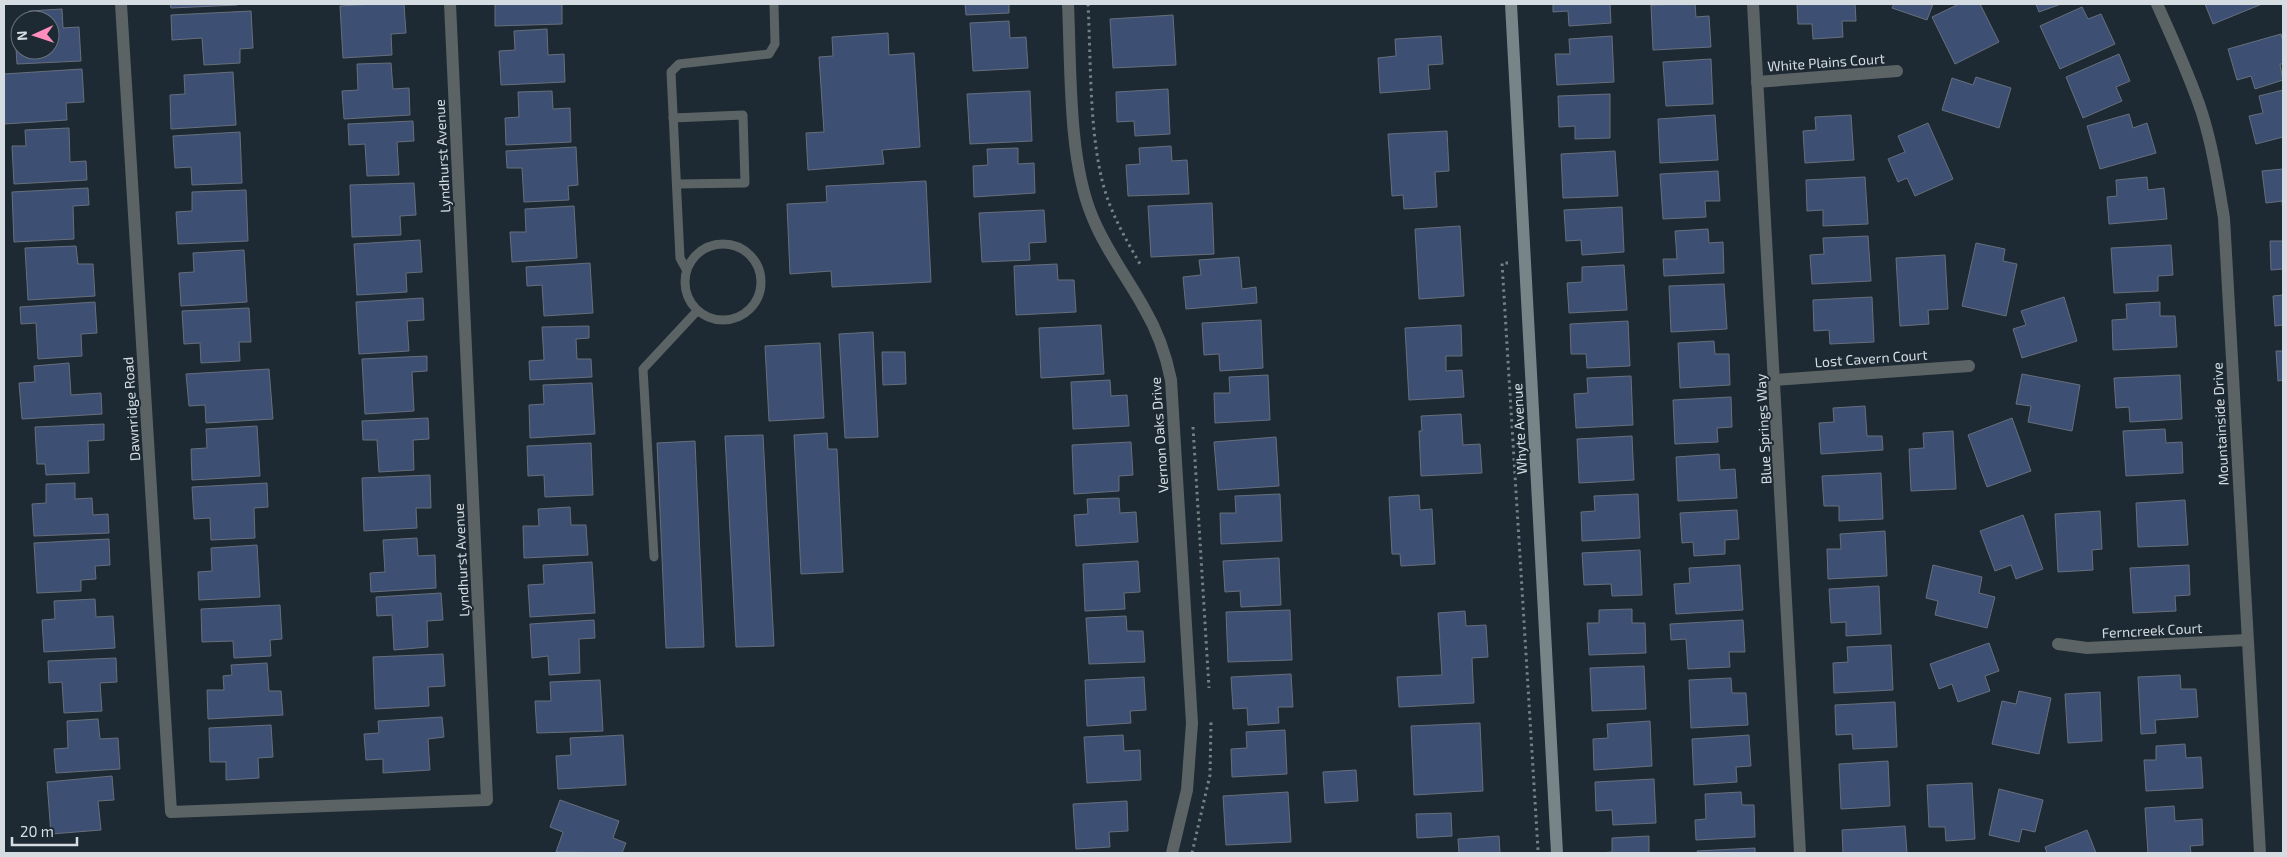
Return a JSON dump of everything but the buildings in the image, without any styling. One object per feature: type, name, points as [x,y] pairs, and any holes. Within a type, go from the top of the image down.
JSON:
[{"type":"street","name":"Dawnridge Road","points":[[121,4],[171,812]]},
{"type":"street","name":"Lyndhurst Avenue","points":[[171,812],[487,800],[450,4]]},
{"type":"street","name":"Vernon Oaks Drive","points":[[1068,4],[1075,138],[1081,182],[1091,214],[1107,249],[1145,310],[1166,359],[1172,380],[1192,723],[1187,790],[1172,853]]},
{"type":"street","name":"Whyte Avenue","points":[[1511,4],[1557,853]]},
{"type":"street","name":"Blue Springs Way","points":[[1753,4],[1800,853]]},
{"type":"street","name":"Mountainside Drive","points":[[2157,4],[2191,82],[2203,115],[2216,166],[2221,201],[2260,853]]},
{"type":"street","name":"White Plains Court","points":[[1757,82],[1897,71]]},
{"type":"street","name":"Lost Cavern Court","points":[[1775,380],[1969,366]]},
{"type":"street","name":"Ferncreek Court","points":[[2058,644],[2087,648],[2248,640]]},
{"type":"lane","points":[[686,269],[680,258],[671,72],[680,64],[768,54],[775,44],[774,4]]},
{"type":"lane","points":[[673,118],[743,115],[745,183],[677,184]]},
{"type":"lane","points":[[720,243],[735,245],[749,252],[758,265],[762,279],[760,294],[752,307],[740,317],[725,321],[710,319],[697,311],[688,299],[684,284],[686,269],[694,256],[706,246],[720,243]]},
{"type":"lane","points":[[654,557],[643,369],[697,311]]},
{"type":"path","points":[[1525,262],[1502,263],[1538,853]]}]
